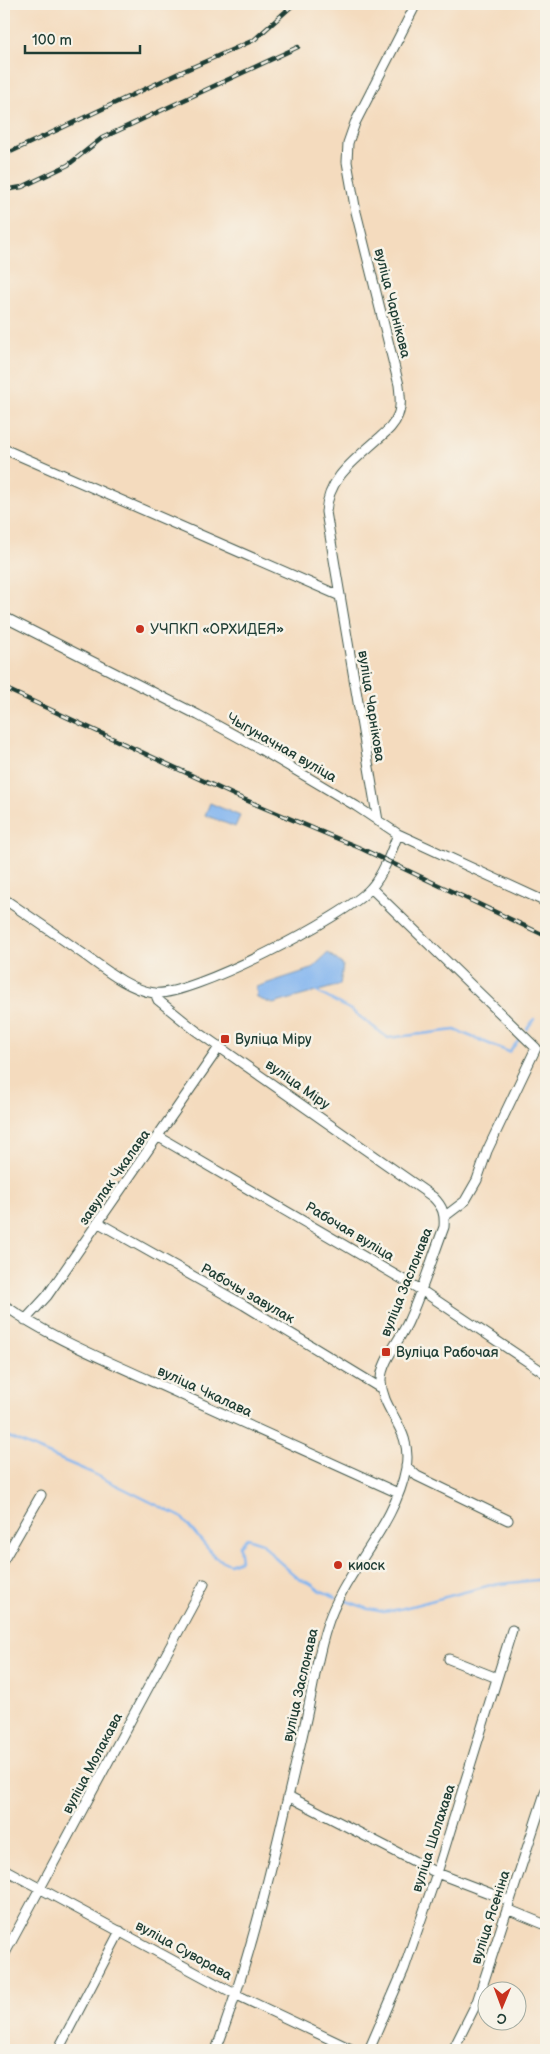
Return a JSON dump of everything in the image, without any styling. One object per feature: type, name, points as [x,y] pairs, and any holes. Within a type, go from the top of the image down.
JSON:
[{"type":"street","name":"вуліца Чарнікова","points":[[378,821],[326,512],[327,499],[341,473],[391,428],[398,414],[400,400],[399,385],[356,212],[347,162],[348,143],[355,123],[416,4]]},
{"type":"street","points":[[4,449],[340,596]]},
{"type":"street","name":"Чыгуначная вуліца","points":[[4,617],[198,716],[260,750],[398,834],[546,902]]},
{"type":"street","points":[[155,994],[187,988],[204,982],[260,956],[347,908],[371,888],[387,860],[398,834]]},
{"type":"street","name":"вуліца Заслонава","points":[[216,2050],[237,1995],[288,1796],[326,1628],[347,1580],[386,1519],[398,1493],[406,1466],[406,1448],[402,1430],[384,1397],[381,1378],[385,1366],[408,1323],[421,1290],[444,1227],[444,1217],[465,1201],[477,1180],[487,1151],[536,1048],[371,888]]},
{"type":"street","name":"вуліца Міру","points":[[4,899],[130,985],[155,994],[158,1000],[195,1030],[433,1197],[442,1206],[444,1217]]},
{"type":"street","name":"завулак Чкалава","points":[[25,1320],[48,1296],[220,1046]]},
{"type":"street","name":"Рабочая вуліца","points":[[159,1137],[421,1290],[546,1374]]},
{"type":"street","name":"Рабочы завулак","points":[[99,1223],[244,1305],[382,1389]]},
{"type":"street","name":"вуліца Чкалава","points":[[4,1306],[25,1320],[81,1350],[398,1493]]},
{"type":"street","points":[[406,1466],[417,1476],[508,1520]]},
{"type":"street","points":[[4,1559],[41,1495]]},
{"type":"street","name":"вуліца Молакава","points":[[4,1955],[204,1584]]},
{"type":"street","name":"вуліца Шолахава","points":[[369,2050],[404,1969],[437,1873],[512,1630]]},
{"type":"street","points":[[449,1659],[497,1678]]},
{"type":"street","name":"вуліца Ясеніна","points":[[453,2050],[477,2002],[546,1790]]},
{"type":"street","points":[[288,1796],[437,1873],[509,1905],[546,1925]]},
{"type":"street","name":"вуліца Суворава","points":[[4,1869],[237,1995],[353,2050]]},
{"type":"street","points":[[58,2050],[120,1931]]},
{"type":"water","points":[[210,803],[240,816],[235,827],[205,815]]},
{"type":"water","points":[[328,953],[343,965],[340,985],[273,1004],[257,998],[256,987],[311,969]]},
{"type":"waterway","points":[[313,990],[351,1010],[388,1038],[455,1030],[509,1052],[519,1040]]},
{"type":"waterway","points":[[527,1029],[534,1019]]},
{"type":"waterway","points":[[4,1435],[90,1472],[181,1517],[215,1557],[229,1564],[241,1560],[239,1546],[247,1538],[262,1543],[274,1557],[299,1579],[336,1597]]},
{"type":"waterway","points":[[341,1599],[384,1612],[491,1585],[546,1579]]},
{"type":"railway","points":[[4,155],[254,40],[294,4]]},
{"type":"railway","points":[[4,190],[22,187],[68,165],[102,138],[298,47]]},
{"type":"railway","points":[[4,688],[236,796],[360,848],[546,936]]},
{"type":"place","name":"УЧПКП «ОРХИДЕЯ»","points":[[140,629]]},
{"type":"place","name":"Вуліца Міру","points":[[225,1039]]},
{"type":"place","name":"Вуліца Рабочая","points":[[386,1352]]},
{"type":"place","name":"киоск","points":[[338,1565]]}]
